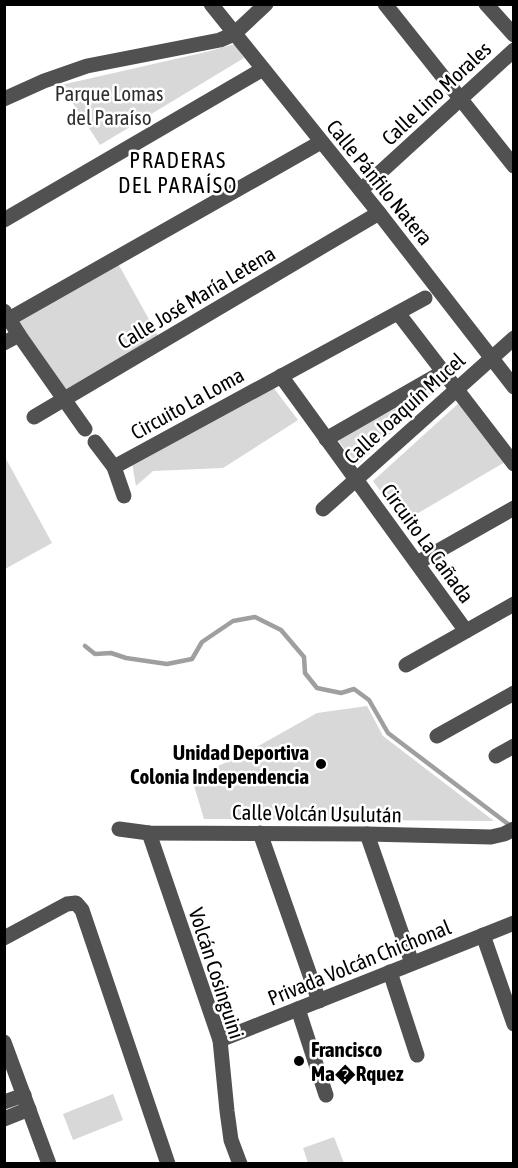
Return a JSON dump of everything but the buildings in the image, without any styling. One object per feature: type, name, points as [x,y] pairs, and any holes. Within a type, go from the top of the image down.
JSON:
[{"type":"street","name":"Calle Pánfilo Natera","points":[[211,4],[380,213],[513,387]]},
{"type":"street","points":[[4,99],[44,81],[87,66],[220,40],[234,34],[266,4]]},
{"type":"street","points":[[386,4],[513,166]]},
{"type":"street","points":[[486,4],[513,35]]},
{"type":"street","name":"Calle Lino Morales","points":[[361,190],[513,50]]},
{"type":"street","points":[[4,220],[263,69]]},
{"type":"street","points":[[85,429],[7,315],[321,142]]},
{"type":"street","name":"Calle José María Letena","points":[[34,417],[380,213]]},
{"type":"street","name":"Circuito La Loma","points":[[114,467],[425,298]]},
{"type":"street","points":[[398,313],[513,464]]},
{"type":"street","points":[[4,343],[19,335]]},
{"type":"street","name":"Calle Joaquín Mucel","points":[[323,509],[513,338]]},
{"type":"street","points":[[326,439],[443,372]]},
{"type":"street","points":[[281,376],[356,479]]},
{"type":"street","points":[[95,442],[114,467],[124,496]]},
{"type":"street","name":"Circuito La Cañada","points":[[356,479],[466,630]]},
{"type":"street","points":[[417,563],[513,508]]},
{"type":"street","name":"Circuito La Cañada","points":[[406,665],[513,604]]},
{"type":"street","points":[[438,736],[513,693]]},
{"type":"street","points":[[496,756],[513,746]]},
{"type":"street","name":"Calle Volcán Usulután","points":[[119,829],[149,833],[491,837],[513,829]]},
{"type":"street","name":"Volcán Cosinguini","points":[[149,833],[220,1040],[231,1140],[240,1164]]},
{"type":"street","points":[[260,834],[319,1001]]},
{"type":"street","points":[[367,834],[412,963]]},
{"type":"street","points":[[4,938],[67,904],[76,903],[82,910],[168,1164]]},
{"type":"street","name":"Privada Volcán Chichonal","points":[[220,1040],[513,922]]},
{"type":"street","points":[[483,935],[513,1024]]},
{"type":"street","points":[[390,972],[417,1055]]},
{"type":"street","points":[[298,1009],[326,1095]]},
{"type":"street","points":[[4,1042],[49,1164]]},
{"type":"street","points":[[6,1111],[27,1102]]},
{"type":"green space","name":"Parque Lomas del Paraíso","points":[[235,44],[244,58],[100,145],[61,85],[206,52]]},
{"type":"green space","points":[[116,260],[161,341],[66,396],[11,321]]},
{"type":"green space","points":[[443,384],[357,465],[337,439]]},
{"type":"green space","points":[[273,387],[298,420],[223,468],[153,471],[136,486],[132,463]]},
{"type":"green space","points":[[460,402],[505,462],[403,522],[373,481]]},
{"type":"green space","points":[[5,457],[52,543],[4,569]]},
{"type":"green space","name":"Unidad Deportiva Colonia Independencia","points":[[367,706],[383,736],[494,821],[204,819],[192,779],[253,749],[317,713]]},
{"type":"green space","points":[[113,1094],[123,1120],[73,1140],[63,1114]]},
{"type":"green space","points":[[334,1137],[344,1163],[308,1163],[303,1148]]},
{"type":"waterway","points":[[85,646],[95,654],[111,653],[126,658],[167,664],[192,659],[202,642],[233,621],[255,617],[281,630],[304,657],[305,673],[317,688],[341,693],[354,689],[369,700],[388,733],[508,824]]},
{"type":"place","name":"Unidad Deportiva Colonia Independencia","points":[[321,764]]},
{"type":"place","name":"Francisco Ma�Rquez","points":[[299,1061]]},
{"type":"district","name":"PRADERAS DEL PARAÍSO","points":[[178,172]]}]
